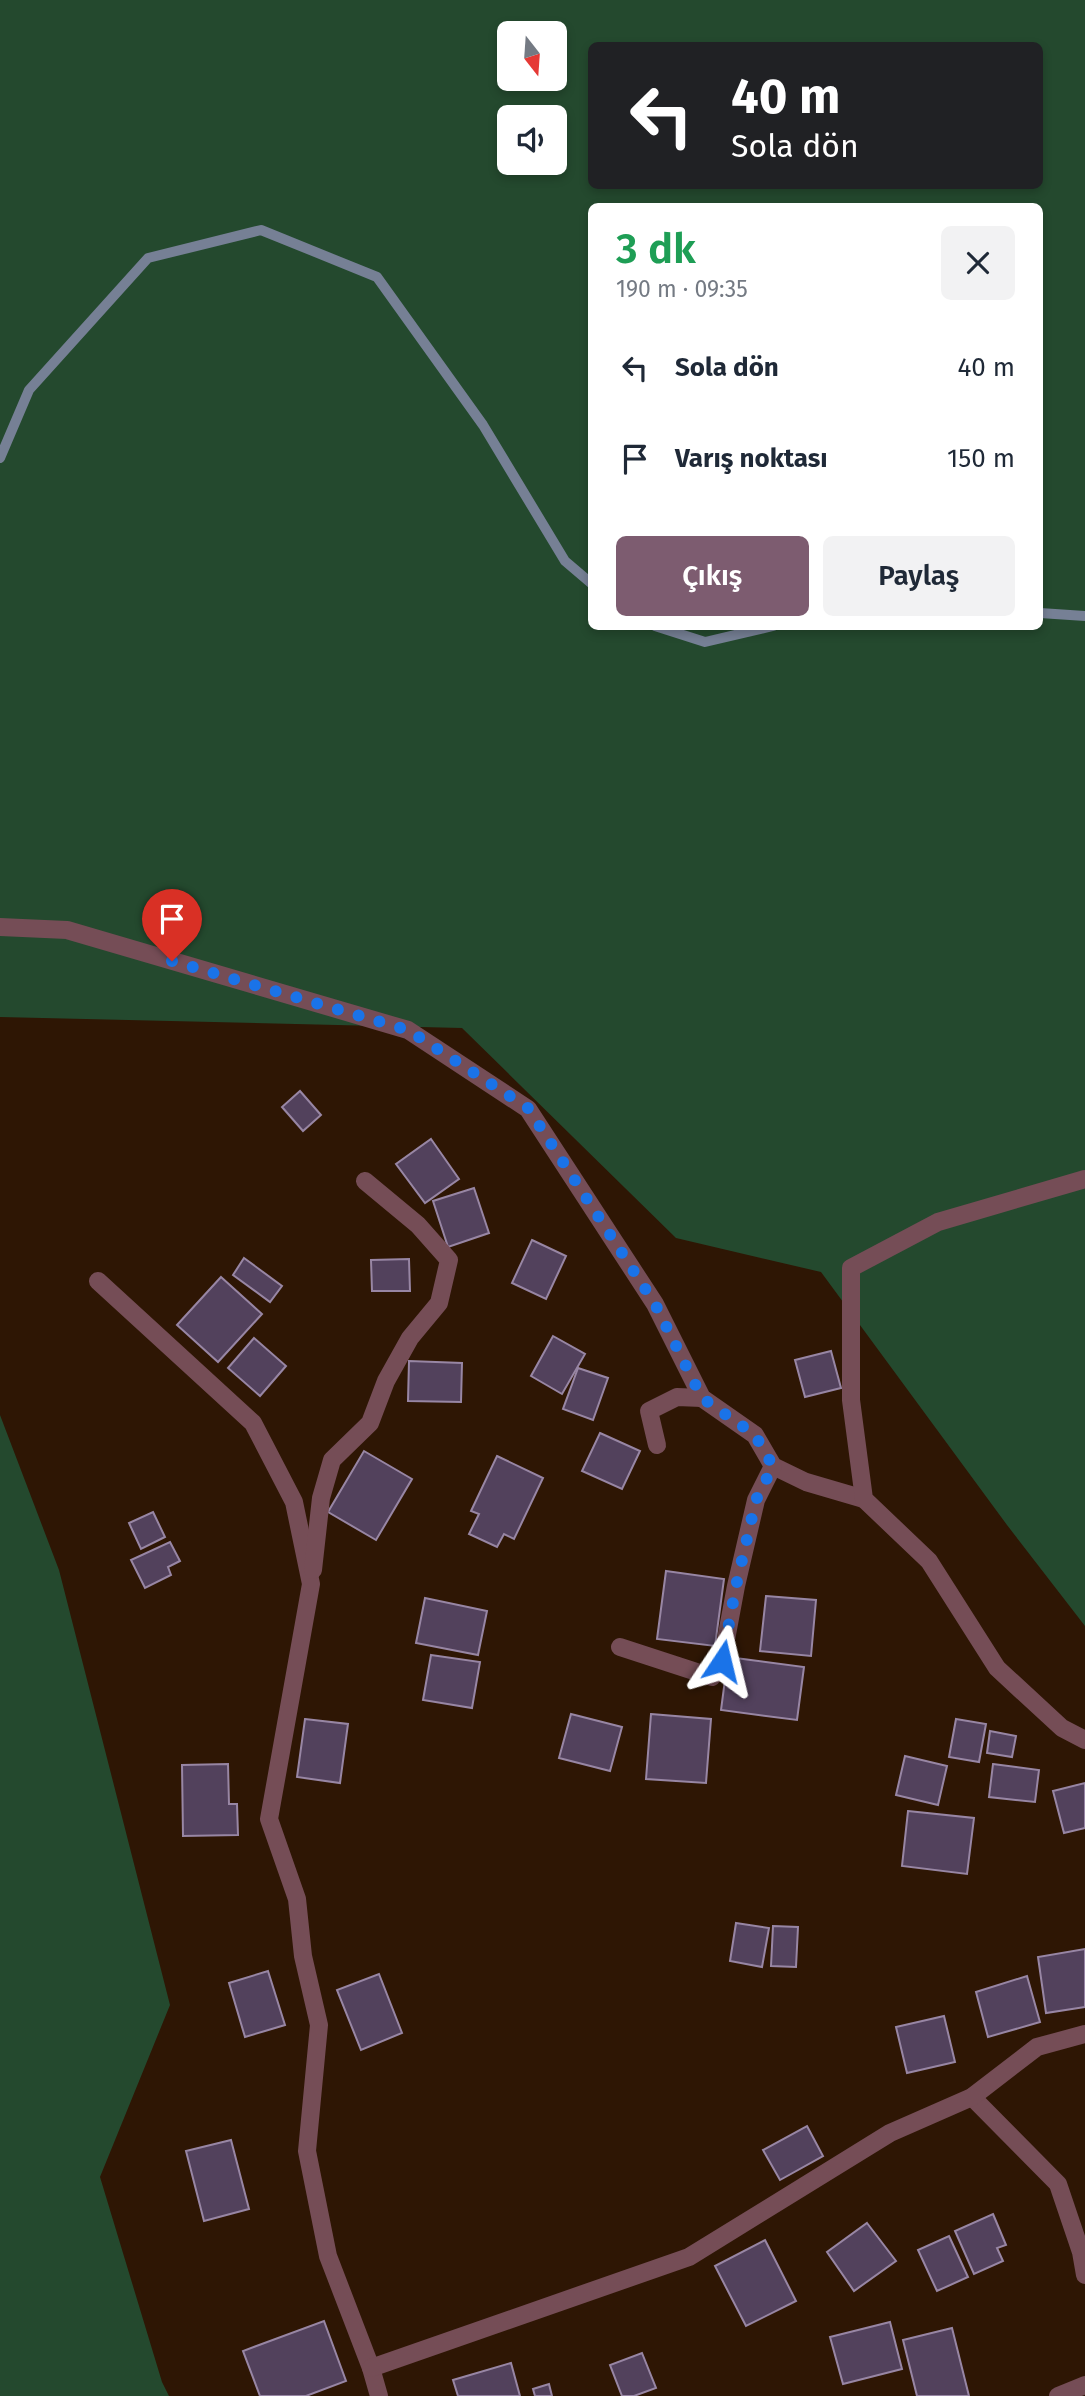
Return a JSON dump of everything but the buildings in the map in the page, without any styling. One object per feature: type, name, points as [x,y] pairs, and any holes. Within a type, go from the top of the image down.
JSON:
[{"type":"street","points":[[0,927],[67,930],[408,1030],[528,1108],[655,1304],[702,1398],[755,1435],[773,1466],[806,1482],[864,1499],[929,1561],[997,1668],[1062,1728],[1085,1740]]},
{"type":"street","points":[[864,1499],[850,1400],[850,1268],[938,1222],[1085,1179]]},
{"type":"street","points":[[365,1181],[418,1225],[449,1260],[439,1303],[410,1338],[386,1381],[370,1423],[332,1460],[321,1498],[311,1584],[268,1819],[297,1899],[303,1956],[319,2025],[307,2151],[328,2256],[379,2396]]},
{"type":"street","points":[[98,1282],[253,1423],[294,1502],[311,1584]]},
{"type":"street","points":[[657,1445],[649,1411],[677,1397],[702,1398]]},
{"type":"street","points":[[620,1647],[712,1677],[722,1661],[756,1500],[773,1466]]},
{"type":"street","points":[[371,2368],[689,2257],[890,2133],[972,2097],[1037,2047],[1085,2034]]},
{"type":"street","points":[[972,2097],[1058,2184],[1081,2252],[1085,2274]]},
{"type":"street","points":[[1058,2396],[1085,2385]]},
{"type":"green space","points":[[0,0],[1085,0],[1085,1626],[1007,1525],[821,1272],[676,1238],[462,1028],[0,1017]]},
{"type":"green space","points":[[0,1415],[59,1570],[170,2005],[100,2177],[162,2382],[169,2396],[0,2396]]},
{"type":"waterway","points":[[0,458],[29,390],[148,258],[261,230],[377,277],[483,425],[565,561],[588,581]]},
{"type":"waterway","points":[[1043,613],[1085,616]]},
{"type":"waterway","points":[[668,630],[705,642],[756,630]]},
{"type":"route","points":[[172,961],[408,1030],[528,1108],[655,1304],[702,1398],[755,1435],[773,1466],[756,1500],[722,1661]]}]
